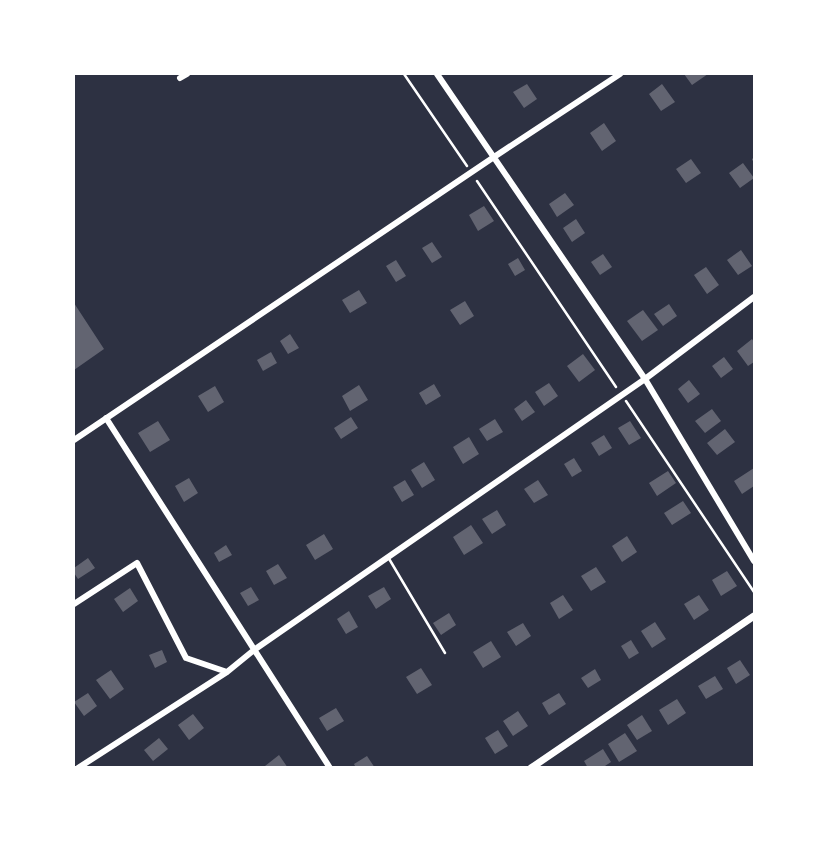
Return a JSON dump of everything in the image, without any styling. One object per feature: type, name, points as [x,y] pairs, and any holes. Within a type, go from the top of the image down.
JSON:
[{"type":"street","points":[[180,78],[187,74]]},
{"type":"street","points":[[437,74],[645,379],[754,561]]},
{"type":"street","points":[[74,440],[620,74]]},
{"type":"street","points":[[78,768],[227,672],[254,650],[645,379],[754,297]]},
{"type":"street","points":[[106,418],[330,768]]},
{"type":"street","points":[[74,604],[136,563],[186,658],[227,672]]},
{"type":"street","points":[[531,768],[754,616]]},
{"type":"lane","points":[[388,557],[445,653]]},
{"type":"path","points":[[404,74],[754,592]]},
{"type":"building","points":[[684,74],[708,74],[692,85]]},
{"type":"building","points":[[527,84],[537,99],[524,108],[513,92]]},
{"type":"building","points":[[662,84],[675,102],[661,111],[649,94]]},
{"type":"building","points":[[604,123],[616,141],[602,151],[590,133]]},
{"type":"building","points":[[691,159],[701,173],[686,183],[676,169]]},
{"type":"building","points":[[743,163],[754,178],[740,188],[729,173]]},
{"type":"building","points":[[565,193],[574,205],[557,217],[549,204]]},
{"type":"building","points":[[484,206],[494,221],[478,231],[469,215]]},
{"type":"building","points":[[576,219],[585,233],[572,242],[563,228]]},
{"type":"building","points":[[432,242],[442,257],[432,263],[422,248]]},
{"type":"building","points":[[741,250],[752,266],[738,275],[727,260]]},
{"type":"building","points":[[603,254],[612,267],[600,275],[591,262]]},
{"type":"building","points":[[518,258],[525,270],[515,276],[508,264]]},
{"type":"building","points":[[396,260],[406,276],[396,282],[386,266]]},
{"type":"building","points":[[706,267],[719,285],[707,294],[694,275]]},
{"type":"building","points":[[359,290],[367,303],[350,313],[342,300]]},
{"type":"building","points":[[465,301],[474,316],[460,325],[450,310]]},
{"type":"building","points":[[74,303],[104,349],[74,370]]},
{"type":"building","points":[[669,304],[677,316],[663,326],[654,314]]},
{"type":"building","points":[[643,310],[658,330],[642,341],[627,321]]},
{"type":"building","points":[[290,334],[299,348],[288,354],[280,341]]},
{"type":"building","points":[[752,339],[754,362],[748,366],[737,351]]},
{"type":"building","points":[[271,352],[277,363],[263,371],[257,360]]},
{"type":"building","points":[[583,354],[595,370],[579,382],[567,366]]},
{"type":"building","points":[[724,357],[733,369],[721,378],[712,366]]},
{"type":"building","points":[[689,380],[700,394],[688,403],[678,389]]},
{"type":"building","points":[[549,383],[558,396],[544,406],[535,392]]},
{"type":"building","points":[[434,384],[441,396],[426,405],[419,393]]},
{"type":"building","points":[[359,385],[368,400],[350,411],[342,396]]},
{"type":"building","points":[[215,386],[224,402],[208,412],[198,396]]},
{"type":"building","points":[[526,400],[535,412],[522,421],[514,409]]},
{"type":"building","points":[[712,409],[721,421],[705,433],[695,421]]},
{"type":"building","points":[[351,417],[358,428],[341,439],[334,428]]},
{"type":"building","points":[[495,419],[503,432],[487,441],[479,429]]},
{"type":"building","points":[[158,421],[170,440],[150,452],[138,433]]},
{"type":"building","points":[[630,421],[641,438],[629,445],[618,428]]},
{"type":"building","points":[[725,429],[735,442],[717,455],[707,443]]},
{"type":"building","points":[[604,435],[612,448],[599,456],[591,443]]},
{"type":"building","points":[[469,437],[479,454],[463,464],[453,447]]},
{"type":"building","points":[[574,458],[582,471],[572,477],[564,464]]},
{"type":"building","points":[[424,462],[435,480],[422,488],[411,470]]},
{"type":"building","points":[[754,468],[754,486],[742,494],[734,481]]},
{"type":"building","points":[[668,471],[676,483],[657,496],[649,483]]},
{"type":"building","points":[[189,478],[198,493],[184,502],[175,486]]},
{"type":"building","points":[[405,480],[414,495],[402,502],[393,487]]},
{"type":"building","points":[[538,480],[548,495],[534,503],[524,489]]},
{"type":"building","points":[[683,501],[691,513],[672,525],[664,513]]},
{"type":"building","points":[[497,510],[506,525],[492,534],[482,519]]},
{"type":"building","points":[[471,525],[483,543],[464,555],[453,537]]},
{"type":"building","points":[[324,534],[333,549],[315,560],[306,545]]},
{"type":"building","points":[[627,536],[637,552],[622,562],[612,546]]},
{"type":"building","points":[[226,545],[232,555],[219,562],[214,553]]},
{"type":"building","points":[[88,558],[95,568],[78,579],[74,568]]},
{"type":"building","points":[[278,564],[287,578],[274,585],[266,571]]},
{"type":"building","points":[[596,567],[606,582],[591,591],[581,576]]},
{"type":"building","points":[[727,571],[737,586],[721,596],[712,580]]},
{"type":"building","points":[[251,587],[259,600],[248,606],[240,593]]},
{"type":"building","points":[[384,587],[391,599],[376,609],[368,596]]},
{"type":"building","points":[[130,588],[138,601],[123,612],[114,599]]},
{"type":"building","points":[[563,595],[573,610],[559,619],[550,603]]},
{"type":"building","points":[[699,595],[709,610],[694,620],[684,604]]},
{"type":"building","points":[[349,611],[358,627],[346,634],[337,619]]},
{"type":"building","points":[[449,613],[456,625],[441,635],[433,623]]},
{"type":"building","points":[[655,622],[666,639],[652,648],[641,631]]},
{"type":"building","points":[[523,623],[531,636],[516,646],[507,632]]},
{"type":"building","points":[[631,640],[639,653],[629,659],[621,646]]},
{"type":"building","points":[[491,641],[501,657],[483,668],[473,652]]},
{"type":"building","points":[[162,650],[167,662],[155,668],[149,655]]},
{"type":"building","points":[[740,660],[750,675],[736,684],[727,668]]},
{"type":"building","points":[[421,668],[432,685],[417,694],[406,677]]},
{"type":"building","points":[[595,669],[601,680],[588,688],[581,678]]},
{"type":"building","points":[[111,670],[124,689],[110,699],[96,680]]},
{"type":"building","points":[[715,676],[723,689],[706,699],[698,686]]},
{"type":"building","points":[[88,693],[97,706],[84,716],[74,702]]},
{"type":"building","points":[[559,693],[566,704],[549,715],[542,703]]},
{"type":"building","points":[[677,699],[686,713],[668,725],[659,710]]},
{"type":"building","points":[[336,708],[344,721],[327,731],[319,718]]},
{"type":"building","points":[[518,711],[528,726],[513,736],[503,721]]},
{"type":"building","points":[[193,714],[204,728],[189,740],[178,725]]},
{"type":"building","points":[[642,715],[652,731],[637,740],[627,725]]},
{"type":"building","points":[[498,730],[508,746],[495,754],[485,738]]},
{"type":"building","points":[[625,733],[637,751],[619,762],[608,744]]},
{"type":"building","points":[[159,738],[168,749],[153,761],[144,750]]},
{"type":"building","points":[[603,749],[611,762],[602,768],[588,768],[584,761]]},
{"type":"building","points":[[279,755],[288,768],[265,766]]},
{"type":"building","points":[[367,756],[375,768],[356,768],[354,764]]}]
